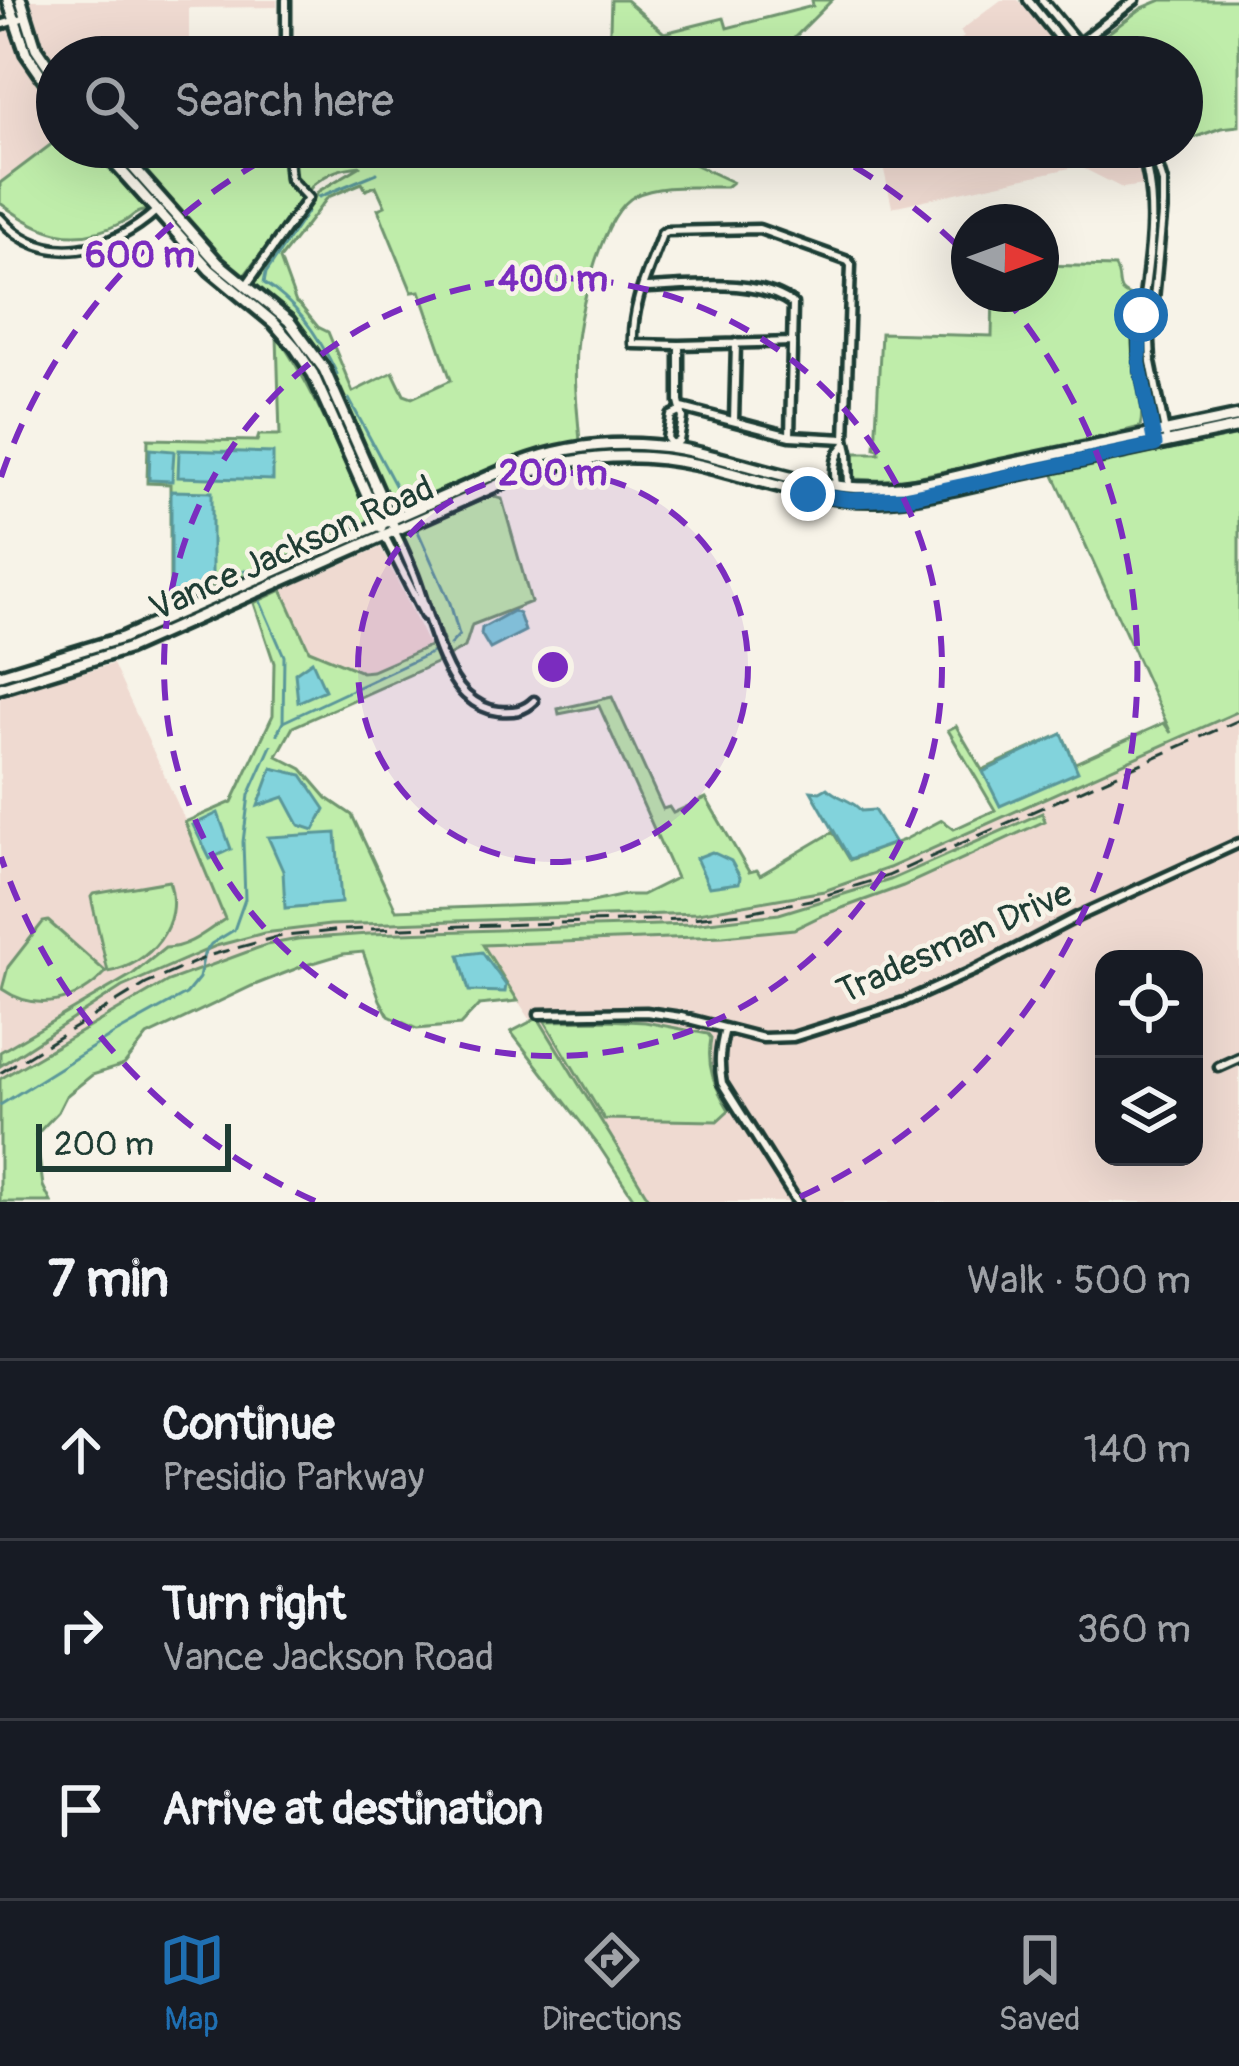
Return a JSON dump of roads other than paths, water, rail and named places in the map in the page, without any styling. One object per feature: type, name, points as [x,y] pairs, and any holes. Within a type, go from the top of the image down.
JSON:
[{"type":"main road","points":[[8,0],[36,49]]},
{"type":"main road","points":[[20,0],[20,19],[36,70]]},
{"type":"main road","points":[[121,168],[160,207]]},
{"type":"main road","points":[[131,168],[209,271],[283,315],[314,353],[387,528]]},
{"type":"main road","name":"Vance Jackson Road","points":[[0,675],[122,638],[542,467],[590,457],[652,458],[831,498],[880,500],[937,492],[1239,416]]},
{"type":"main road","name":"Vance Jackson Road","points":[[0,688],[127,649],[538,456],[588,446],[672,446],[808,483],[849,488],[908,486],[1239,427]]},
{"type":"street","points":[[286,0],[286,36]]},
{"type":"street","points":[[1028,0],[1057,36]]},
{"type":"street","points":[[1042,0],[1071,36]]},
{"type":"street","points":[[1088,36],[1135,0]]},
{"type":"street","points":[[0,25],[20,19]]},
{"type":"street","points":[[242,291],[308,198],[290,179],[289,168]]},
{"type":"street","points":[[1148,168],[1151,202],[1138,341],[1139,363],[1160,438]]},
{"type":"street","points":[[1159,168],[1163,205],[1150,362],[1160,438]]},
{"type":"street","points":[[0,218],[40,244],[78,250],[116,240],[160,207]]},
{"type":"street","points":[[792,342],[633,344],[632,318],[662,234],[759,229],[848,261],[845,442],[849,488]]},
{"type":"street","points":[[643,288],[748,286],[793,304],[790,436]]},
{"type":"street","points":[[1144,290],[1155,291]]},
{"type":"street","points":[[679,344],[679,402],[681,410],[683,418],[679,441],[672,446],[667,438],[671,416],[681,410],[790,436],[845,442]]},
{"type":"street","points":[[734,421],[736,344]]},
{"type":"street","points":[[670,423],[682,424]]},
{"type":"street","points":[[836,487],[836,462],[845,442]]},
{"type":"street","points":[[836,462],[848,462]]},
{"type":"street","points":[[387,528],[464,694],[496,711],[520,710],[534,701]]},
{"type":"street","name":"Tradesman Drive","points":[[539,1014],[646,1012],[763,1038],[793,1037],[904,1002],[1239,843]]},
{"type":"street","points":[[724,1029],[718,1067],[722,1082],[797,1202]]},
{"type":"street","points":[[1219,1066],[1239,1058]]},
{"type":"water","points":[[150,449],[174,451],[172,481],[149,480]]},
{"type":"water","points":[[179,450],[273,453],[273,480],[178,477]]},
{"type":"water","points":[[171,491],[212,492],[212,579],[171,596]]},
{"type":"water","points":[[513,611],[519,614],[525,631],[490,649],[482,628]]},
{"type":"water","points":[[312,661],[325,690],[298,702],[295,673]]},
{"type":"water","points":[[1062,734],[1078,772],[1000,806],[983,772]]},
{"type":"water","points":[[272,768],[302,775],[325,809],[314,830],[299,825],[284,797],[258,806]]},
{"type":"water","points":[[827,788],[861,811],[874,810],[895,843],[850,859],[811,791]]},
{"type":"water","points":[[218,813],[231,849],[210,859],[193,825]]},
{"type":"water","points":[[336,833],[341,903],[285,908],[283,871],[268,837]]},
{"type":"water","points":[[712,852],[731,861],[739,883],[709,887],[696,858]]},
{"type":"water","points":[[482,952],[506,985],[505,992],[469,991],[459,955]]},
{"type":"waterway","points":[[319,197],[377,173]]},
{"type":"waterway","points":[[307,212],[264,283],[307,323],[337,374]]},
{"type":"waterway","points":[[349,399],[403,500]]},
{"type":"waterway","points":[[417,529],[450,603],[459,635],[450,645]]},
{"type":"waterway","points":[[244,570],[249,575]]},
{"type":"waterway","points":[[260,601],[284,656],[283,722],[277,734]]},
{"type":"waterway","points":[[283,722],[433,652]]},
{"type":"waterway","points":[[0,1105],[186,994],[199,978],[204,954],[234,930],[245,899],[243,842],[249,795],[271,746]]},
{"type":"railway","points":[[0,1073],[146,984],[211,955],[277,937],[342,930],[682,919],[810,900],[888,876],[1239,720]]}]
